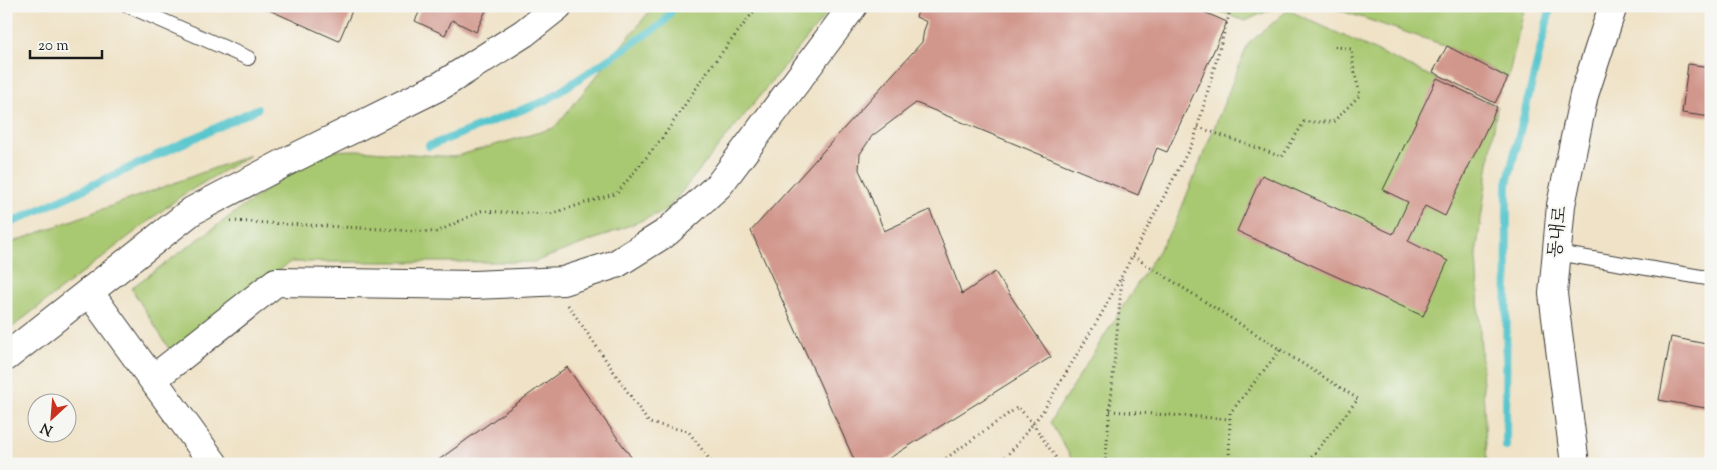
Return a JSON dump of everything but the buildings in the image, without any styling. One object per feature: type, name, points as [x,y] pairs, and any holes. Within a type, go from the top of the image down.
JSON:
[{"type":"street","points":[[6,357],[192,211],[442,85],[524,33],[558,6]]},
{"type":"street","points":[[154,379],[276,282],[474,285],[552,282],[563,281],[616,264],[667,232],[718,185],[853,6]]},
{"type":"street","name":"동내로","points":[[1575,464],[1553,294],[1561,205],[1584,96],[1613,6]]},
{"type":"street","points":[[89,292],[214,464]]},
{"type":"lane","points":[[129,6],[248,58]]},
{"type":"lane","points":[[1557,253],[1707,278]]},
{"type":"path","points":[[222,220],[438,232],[481,211],[550,214],[617,193],[663,137],[709,70],[758,6]]},
{"type":"path","points":[[998,464],[1013,449],[1043,411],[1068,370],[1122,276],[1194,140],[1227,22],[1229,6]]},
{"type":"path","points":[[1198,126],[1282,157],[1304,122],[1333,122],[1360,95],[1351,49],[1331,46]]},
{"type":"path","points":[[1132,256],[1358,399],[1306,464]]},
{"type":"path","points":[[1105,464],[1122,276]]},
{"type":"path","points":[[552,282],[649,424],[688,431],[713,464]]},
{"type":"path","points":[[1229,464],[1230,413],[1280,350]]},
{"type":"path","points":[[938,464],[1018,407],[1033,424],[1060,464]]},
{"type":"path","points":[[1110,411],[1230,420]]},
{"type":"green space","points":[[654,6],[833,6],[667,210],[534,262],[290,262],[173,355],[131,288],[320,151],[357,150],[453,157],[554,128]]},
{"type":"green space","points":[[1205,6],[1279,6],[1245,21]]},
{"type":"green space","points":[[1327,6],[1525,6],[1508,78],[1447,46]]},
{"type":"green space","points":[[1288,10],[1497,107],[1476,254],[1487,464],[1075,464],[1050,422],[1175,224],[1248,44]]},
{"type":"green space","points":[[250,155],[181,196],[6,332],[6,246]]},
{"type":"waterway","points":[[429,146],[547,100],[663,23],[675,6]]},
{"type":"waterway","points":[[1506,446],[1507,184],[1551,6]]},
{"type":"waterway","points":[[6,225],[257,109]]}]
